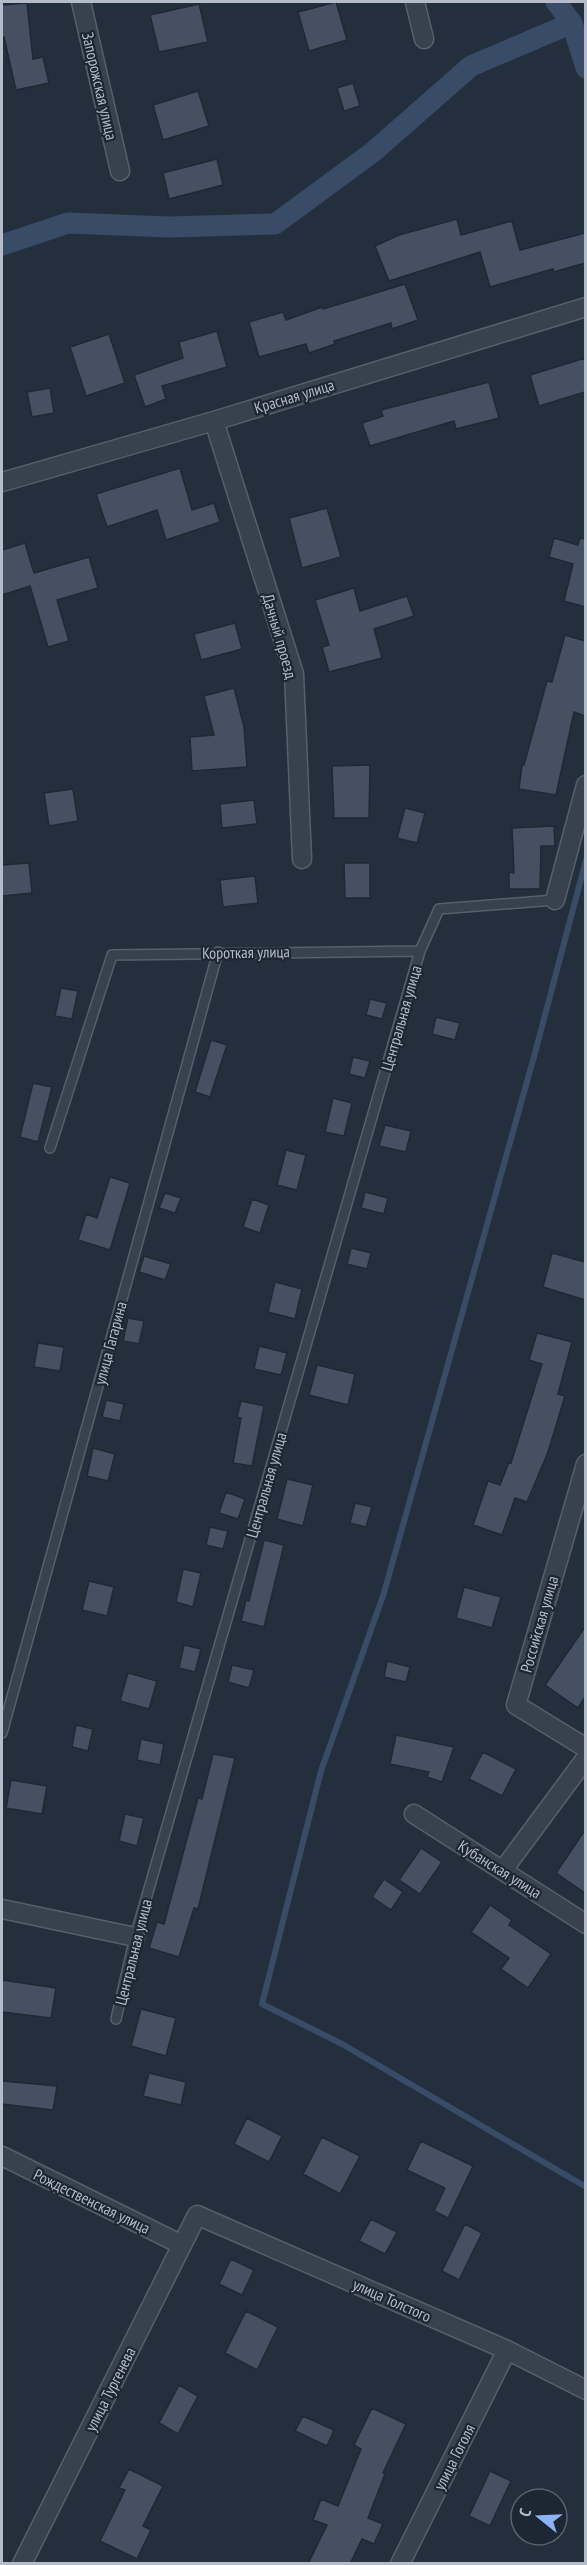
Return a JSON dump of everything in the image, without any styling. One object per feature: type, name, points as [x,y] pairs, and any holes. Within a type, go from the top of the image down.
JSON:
[{"type":"street","name":"Запорожская улица","points":[[81,2],[120,171]]},
{"type":"street","points":[[415,2],[424,39]]},
{"type":"street","name":"Красная улица","points":[[2,482],[214,421],[585,307]]},
{"type":"street","name":"Дачный проезд","points":[[214,421],[294,674],[302,859]]},
{"type":"street","points":[[555,900],[585,785]]},
{"type":"street","name":"Российская улица","points":[[585,1464],[516,1705],[585,1748]]},
{"type":"street","points":[[503,1870],[585,1758]]},
{"type":"street","name":"Кубанская улица","points":[[414,1814],[585,1923]]},
{"type":"street","points":[[2,1909],[135,1937]]},
{"type":"street","name":"Рождественская улица","points":[[2,2157],[182,2245]]},
{"type":"street","name":"улица Тургенева","points":[[22,2564],[197,2215]]},
{"type":"street","name":"улица Толстого","points":[[197,2215],[507,2350],[585,2390]]},
{"type":"street","name":"улица Гоголя","points":[[400,2564],[507,2350]]},
{"type":"lane","points":[[420,951],[439,909],[555,900]]},
{"type":"lane","name":"Короткая улица","points":[[50,1148],[112,955],[420,951]]},
{"type":"lane","name":"Центральная улица","points":[[116,2019],[135,1937],[420,951]]},
{"type":"lane","name":"улица Гагарина","points":[[2,1733],[218,952]]},
{"type":"building","points":[[336,2],[347,40],[309,51],[298,12]]},
{"type":"building","points":[[27,3],[33,59],[43,57],[49,83],[16,90],[4,37],[2,37],[2,5]]},
{"type":"building","points":[[199,4],[208,42],[159,52],[150,15]]},
{"type":"building","points":[[353,83],[360,106],[344,111],[337,88]]},
{"type":"building","points":[[198,91],[209,126],[163,140],[153,105]]},
{"type":"building","points":[[217,159],[223,185],[169,199],[163,173]]},
{"type":"building","points":[[457,219],[461,235],[512,221],[520,250],[585,233],[585,263],[554,272],[553,269],[490,287],[480,252],[389,281],[375,246],[399,235]]},
{"type":"building","points":[[405,284],[418,320],[392,329],[391,323],[334,341],[335,344],[309,353],[306,344],[259,357],[249,322],[283,312],[286,320],[322,307],[323,309]]},
{"type":"building","points":[[217,331],[227,367],[162,386],[166,399],[145,407],[134,375],[183,358],[179,342]]},
{"type":"building","points":[[109,334],[125,383],[86,396],[70,347]]},
{"type":"building","points":[[585,358],[585,392],[539,406],[530,375]]},
{"type":"building","points":[[489,382],[499,418],[456,429],[454,421],[370,446],[362,423],[383,416],[381,410]]},
{"type":"building","points":[[50,388],[54,413],[32,417],[27,392]]},
{"type":"building","points":[[180,468],[192,510],[214,503],[220,522],[166,540],[157,510],[107,527],[96,494]]},
{"type":"building","points":[[327,508],[341,557],[302,568],[289,518]]},
{"type":"building","points":[[554,538],[578,545],[580,538],[585,539],[585,607],[564,601],[573,564],[549,557]]},
{"type":"building","points":[[25,543],[34,573],[89,557],[98,588],[57,600],[69,641],[48,647],[30,586],[2,595],[2,550]]},
{"type":"building","points":[[354,588],[360,611],[407,596],[414,616],[374,629],[382,658],[329,672],[322,647],[329,645],[315,600]]},
{"type":"building","points":[[235,623],[242,649],[201,660],[194,634]]},
{"type":"building","points":[[565,635],[585,641],[585,716],[574,712],[556,795],[519,789],[522,765],[524,765],[547,681],[552,682]]},
{"type":"building","points":[[234,688],[244,727],[247,767],[192,771],[190,737],[214,735],[204,696]]},
{"type":"building","points":[[370,765],[369,818],[334,818],[332,766]]},
{"type":"building","points":[[73,789],[78,821],[49,826],[44,793]]},
{"type":"building","points":[[254,800],[257,824],[222,828],[220,804]]},
{"type":"building","points":[[405,808],[425,813],[417,843],[397,838]]},
{"type":"building","points":[[554,826],[555,846],[541,846],[540,889],[509,889],[509,872],[514,873],[512,828]]},
{"type":"building","points":[[29,863],[32,893],[2,896],[2,865]]},
{"type":"building","points":[[344,863],[370,863],[370,898],[345,898]]},
{"type":"building","points":[[255,876],[258,903],[223,907],[220,880]]},
{"type":"building","points":[[61,988],[78,991],[72,1019],[55,1016]]},
{"type":"building","points":[[370,999],[387,1003],[382,1019],[366,1015]]},
{"type":"building","points":[[436,1017],[460,1023],[455,1040],[432,1034]]},
{"type":"building","points":[[211,1040],[227,1045],[210,1097],[195,1092]]},
{"type":"building","points":[[353,1057],[370,1061],[365,1078],[349,1074]]},
{"type":"building","points":[[33,1083],[52,1087],[38,1142],[20,1137]]},
{"type":"building","points":[[333,1098],[352,1103],[344,1136],[325,1132]]},
{"type":"building","points":[[385,1125],[411,1131],[406,1152],[379,1146]]},
{"type":"building","points":[[286,1150],[306,1155],[297,1190],[277,1185]]},
{"type":"building","points":[[110,1177],[130,1183],[110,1250],[78,1240],[86,1214],[97,1218]]},
{"type":"building","points":[[365,1192],[388,1198],[384,1214],[361,1208]]},
{"type":"building","points":[[165,1193],[181,1198],[175,1213],[159,1208]]},
{"type":"building","points":[[252,1199],[269,1205],[260,1233],[243,1227]]},
{"type":"building","points":[[351,1248],[371,1253],[367,1269],[347,1264]]},
{"type":"building","points":[[552,1253],[585,1262],[585,1300],[543,1287]]},
{"type":"building","points":[[144,1256],[171,1264],[165,1280],[139,1272]]},
{"type":"building","points":[[275,1282],[302,1289],[295,1319],[268,1312]]},
{"type":"building","points":[[128,1318],[144,1321],[139,1344],[123,1341]]},
{"type":"building","points":[[537,1333],[572,1342],[558,1394],[565,1396],[548,1452],[527,1502],[515,1498],[502,1535],[473,1525],[488,1481],[500,1485],[509,1462],[511,1463],[542,1364],[529,1360]]},
{"type":"building","points":[[38,1343],[64,1347],[60,1371],[34,1367]]},
{"type":"building","points":[[259,1346],[287,1353],[281,1375],[254,1369]]},
{"type":"building","points":[[317,1365],[355,1374],[348,1405],[309,1395]]},
{"type":"building","points":[[106,1400],[124,1404],[120,1421],[102,1417]]},
{"type":"building","points":[[241,1401],[264,1406],[252,1466],[233,1463],[241,1418],[237,1417]]},
{"type":"building","points":[[93,1448],[115,1454],[108,1481],[87,1476]]},
{"type":"building","points":[[287,1479],[313,1485],[303,1526],[277,1519]]},
{"type":"building","points":[[226,1492],[245,1499],[238,1519],[219,1513]]},
{"type":"building","points":[[355,1503],[372,1507],[366,1527],[350,1523]]},
{"type":"building","points":[[210,1527],[228,1531],[223,1549],[206,1545]]},
{"type":"building","points":[[264,1540],[284,1545],[264,1627],[241,1621],[246,1600],[249,1601]]},
{"type":"building","points":[[183,1569],[201,1573],[193,1607],[176,1602]]},
{"type":"building","points":[[89,1581],[114,1587],[107,1616],[82,1610]]},
{"type":"building","points":[[464,1587],[501,1597],[492,1628],[456,1618]]},
{"type":"building","points":[[585,1627],[585,1697],[578,1708],[545,1685]]},
{"type":"building","points":[[184,1645],[201,1649],[195,1672],[179,1668]]},
{"type":"building","points":[[387,1661],[410,1667],[406,1682],[384,1677]]},
{"type":"building","points":[[232,1665],[254,1670],[249,1688],[228,1682]]},
{"type":"building","points":[[128,1673],[157,1681],[149,1709],[120,1701]]},
{"type":"building","points":[[76,1725],[93,1729],[88,1751],[72,1747]]},
{"type":"building","points":[[396,1735],[454,1747],[442,1782],[427,1777],[429,1772],[390,1764]]},
{"type":"building","points":[[141,1739],[164,1744],[160,1765],[137,1760]]},
{"type":"building","points":[[483,1752],[516,1769],[502,1796],[469,1779]]},
{"type":"building","points":[[213,1754],[235,1758],[198,1909],[194,1908],[179,1957],[149,1948],[157,1922],[164,1924],[198,1798],[202,1799]]},
{"type":"building","points":[[11,1780],[47,1786],[42,1814],[6,1808]]},
{"type":"building","points":[[125,1814],[144,1818],[137,1846],[119,1841]]},
{"type":"building","points":[[585,1830],[585,1893],[556,1873]]},
{"type":"building","points":[[421,1848],[442,1862],[420,1894],[399,1880]]},
{"type":"building","points":[[384,1879],[403,1892],[391,1910],[372,1897]]},
{"type":"building","points":[[490,1905],[512,1920],[509,1925],[551,1954],[528,1988],[501,1969],[509,1958],[471,1932]]},
{"type":"building","points":[[2,1980],[56,1988],[51,2018],[2,2012]]},
{"type":"building","points":[[141,2009],[176,2018],[166,2056],[131,2046]]},
{"type":"building","points":[[149,2073],[186,2082],[181,2105],[143,2096]]},
{"type":"building","points":[[2,2081],[57,2086],[53,2110],[2,2104]]},
{"type":"building","points":[[247,2118],[282,2136],[269,2162],[234,2144]]},
{"type":"building","points":[[322,2137],[360,2156],[340,2194],[303,2174]]},
{"type":"building","points":[[421,2141],[473,2166],[448,2218],[434,2211],[445,2188],[407,2170]]},
{"type":"building","points":[[371,2219],[397,2232],[385,2254],[359,2241]]},
{"type":"building","points":[[465,2224],[482,2233],[459,2280],[442,2271]]},
{"type":"building","points":[[231,2259],[254,2270],[242,2295],[219,2284]]},
{"type":"building","points":[[246,2311],[278,2327],[257,2370],[225,2353]]},
{"type":"building","points":[[179,2385],[198,2396],[178,2434],[159,2423]]},
{"type":"building","points":[[372,2408],[406,2424],[383,2473],[385,2474],[368,2518],[383,2524],[374,2544],[362,2539],[350,2564],[308,2564],[327,2525],[313,2520],[321,2499],[338,2506],[361,2449],[354,2445]]},
{"type":"building","points":[[303,2416],[334,2430],[327,2446],[295,2431]]},
{"type":"building","points":[[129,2469],[163,2486],[143,2526],[151,2530],[137,2559],[100,2541],[125,2490],[119,2488]]},
{"type":"building","points":[[490,2471],[511,2481],[490,2526],[469,2516]]},
{"type":"waterway","points":[[556,2],[572,23],[586,68]]},
{"type":"waterway","points":[[2,245],[68,223],[169,227],[275,224],[373,152],[471,66],[572,23]]},
{"type":"waterway","points":[[586,860],[535,1053],[384,1593],[321,1771],[262,2004],[342,2044],[586,2187]]}]
